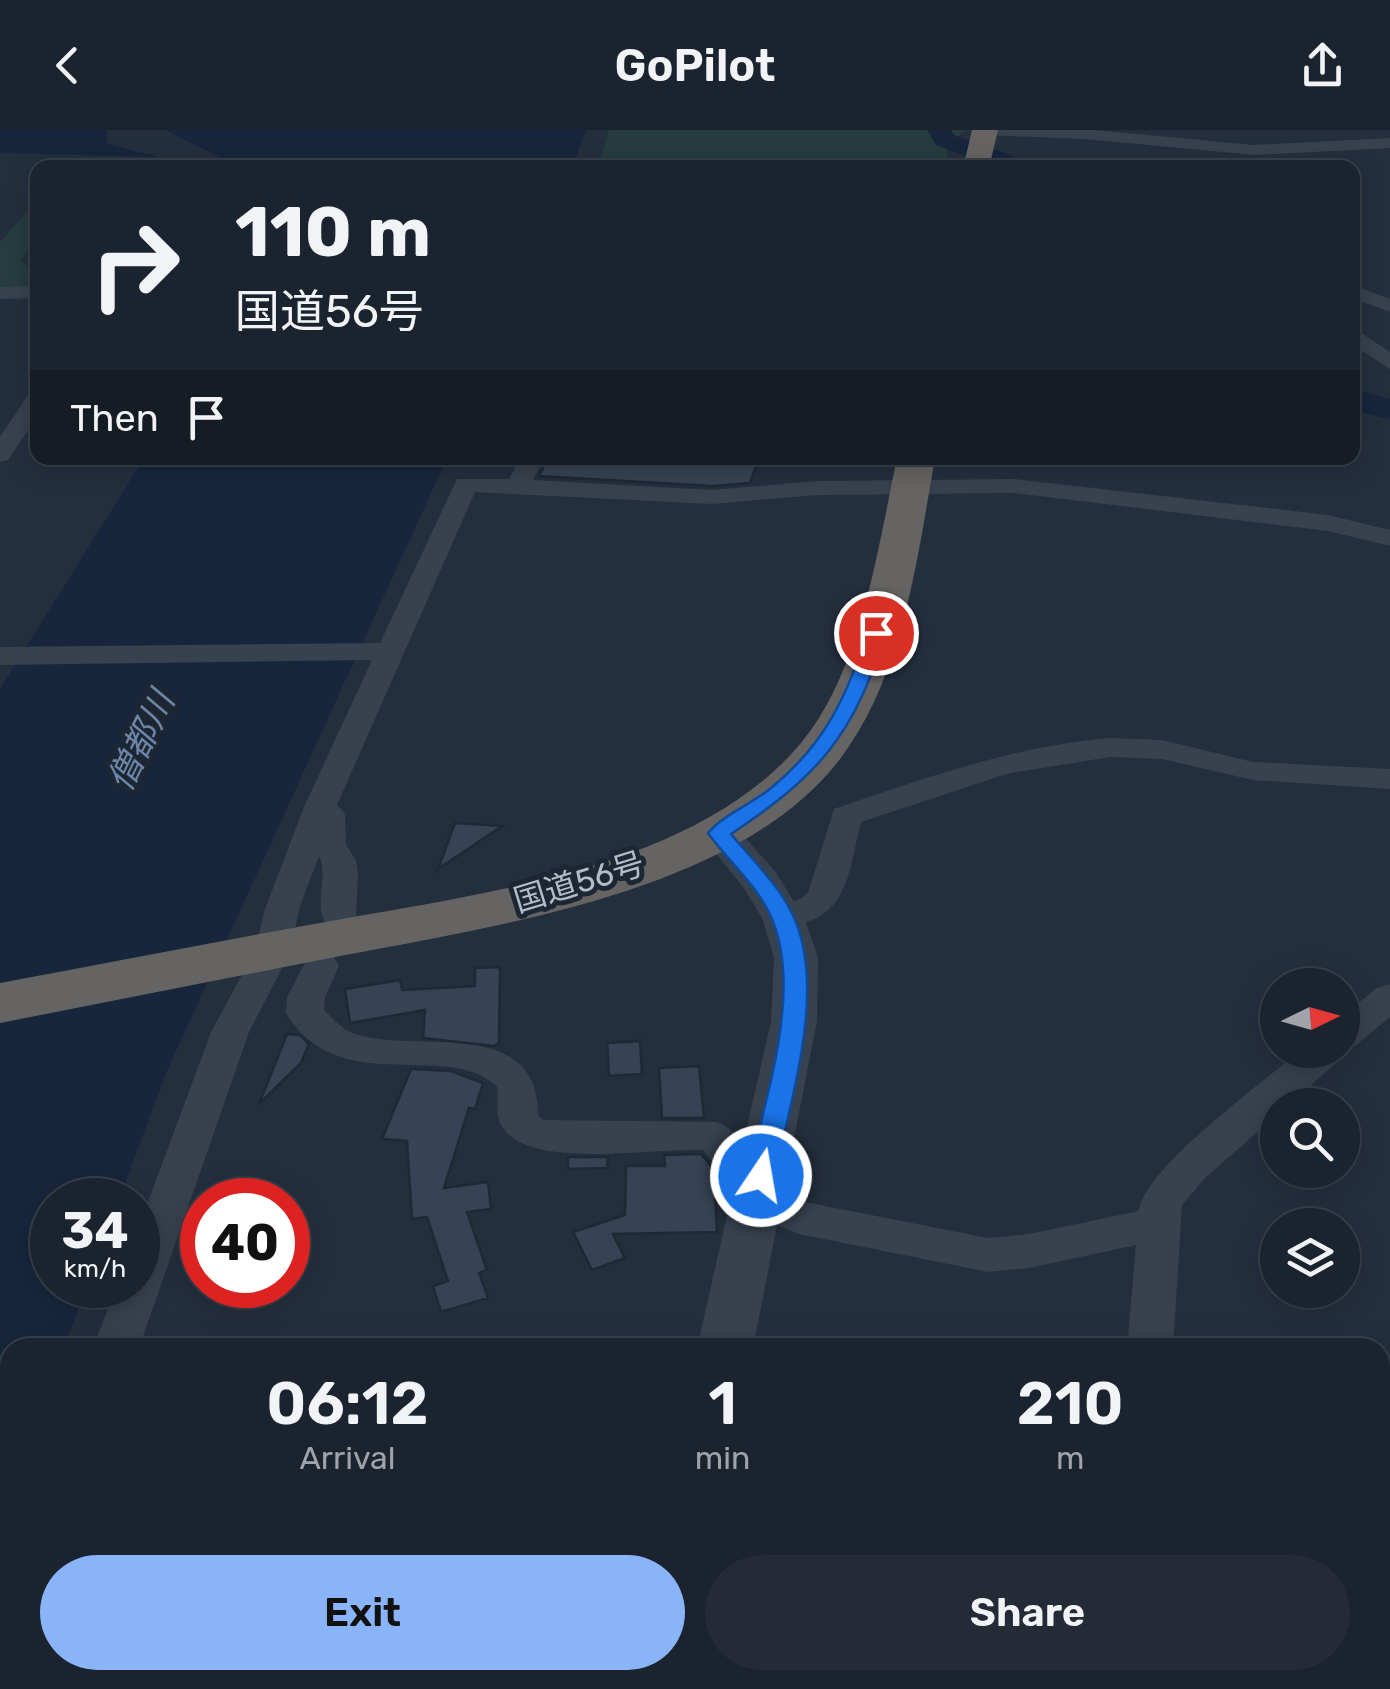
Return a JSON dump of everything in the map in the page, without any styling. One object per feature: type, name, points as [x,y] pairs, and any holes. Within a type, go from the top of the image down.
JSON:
[{"type":"highway","points":[[978,160],[985,130]]},
{"type":"highway","name":"国道56号","points":[[0,1003],[285,957],[564,894],[719,833],[777,794],[819,754],[859,690],[885,605],[913,474]]},
{"type":"street","points":[[985,130],[1099,134],[1244,150],[1339,138],[1390,143]]},
{"type":"street","points":[[1099,134],[1104,156]]},
{"type":"street","points":[[1330,160],[1343,157],[1339,138]]},
{"type":"street","points":[[0,292],[30,292]]},
{"type":"street","points":[[1360,294],[1390,306]]},
{"type":"street","points":[[1360,339],[1390,362]]},
{"type":"street","points":[[0,454],[30,409]]},
{"type":"street","points":[[516,489],[528,465]]},
{"type":"street","points":[[1157,1224],[988,1255],[798,1218],[759,1188],[716,1137],[700,1134],[551,1138],[529,1130],[518,1120],[516,1082],[506,1071],[484,1061],[349,1046],[325,1035],[306,1014],[306,998],[285,957],[282,909],[382,651],[466,484],[696,496],[818,488],[913,474],[1328,523],[1390,538]]},
{"type":"street","points":[[0,656],[382,651]]},
{"type":"street","points":[[783,918],[814,908],[824,897],[846,816],[1003,764],[1052,753],[1152,748],[1236,769],[1365,774],[1390,779]]},
{"type":"street","points":[[320,808],[328,814],[329,846],[339,860],[338,916]]},
{"type":"street","points":[[719,833],[760,880],[783,918],[796,957],[794,1022],[727,1338]]},
{"type":"street","points":[[120,1338],[230,1032],[285,957]]},
{"type":"street","points":[[1360,1023],[1389,1000]]},
{"type":"street","points":[[1151,1338],[1161,1201],[1190,1167],[1305,1068]]},
{"type":"green space","points":[[609,130],[967,130],[947,144],[948,160],[600,160]]},
{"type":"green space","points":[[30,208],[30,251],[20,259],[30,269],[30,290],[0,290],[0,242]]},
{"type":"water","points":[[0,130],[107,130],[107,144],[159,157],[0,153]]},
{"type":"water","points":[[165,130],[586,130],[575,160],[226,160]]},
{"type":"water","name":"僧都川","points":[[140,465],[444,465],[166,1073],[127,1178],[30,1178],[30,1308],[78,1308],[67,1338],[0,1338],[0,689]]},
{"type":"building","points":[[544,465],[756,465],[750,483],[712,486],[539,476]]},
{"type":"building","points":[[455,823],[502,826],[438,869]]},
{"type":"building","points":[[500,967],[499,1043],[494,1046],[423,1038],[425,1010],[350,1023],[345,989],[400,980],[402,990],[475,986],[475,968]]},
{"type":"building","points":[[287,1034],[300,1035],[309,1044],[301,1063],[259,1104]]},
{"type":"building","points":[[640,1041],[642,1074],[609,1076],[607,1043]]},
{"type":"building","points":[[699,1066],[704,1118],[662,1118],[659,1068]]},
{"type":"building","points":[[411,1069],[451,1071],[483,1083],[475,1109],[469,1108],[444,1188],[488,1182],[491,1209],[467,1212],[487,1270],[479,1273],[488,1298],[441,1312],[433,1286],[448,1281],[427,1217],[412,1219],[407,1141],[382,1139]]},
{"type":"building","points":[[701,1154],[723,1180],[724,1192],[715,1192],[717,1232],[613,1234],[625,1258],[592,1270],[573,1232],[625,1215],[626,1166],[665,1166],[664,1155]]},
{"type":"building","points":[[568,1157],[608,1157],[607,1168],[568,1169]]},
{"type":"waterway","points":[[939,130],[945,140],[1002,160]]},
{"type":"waterway","points":[[1360,401],[1390,409]]},
{"type":"route","points":[[761,1176],[794,1022],[796,957],[772,899],[719,833],[777,794],[819,754],[859,690],[876,633]]}]
